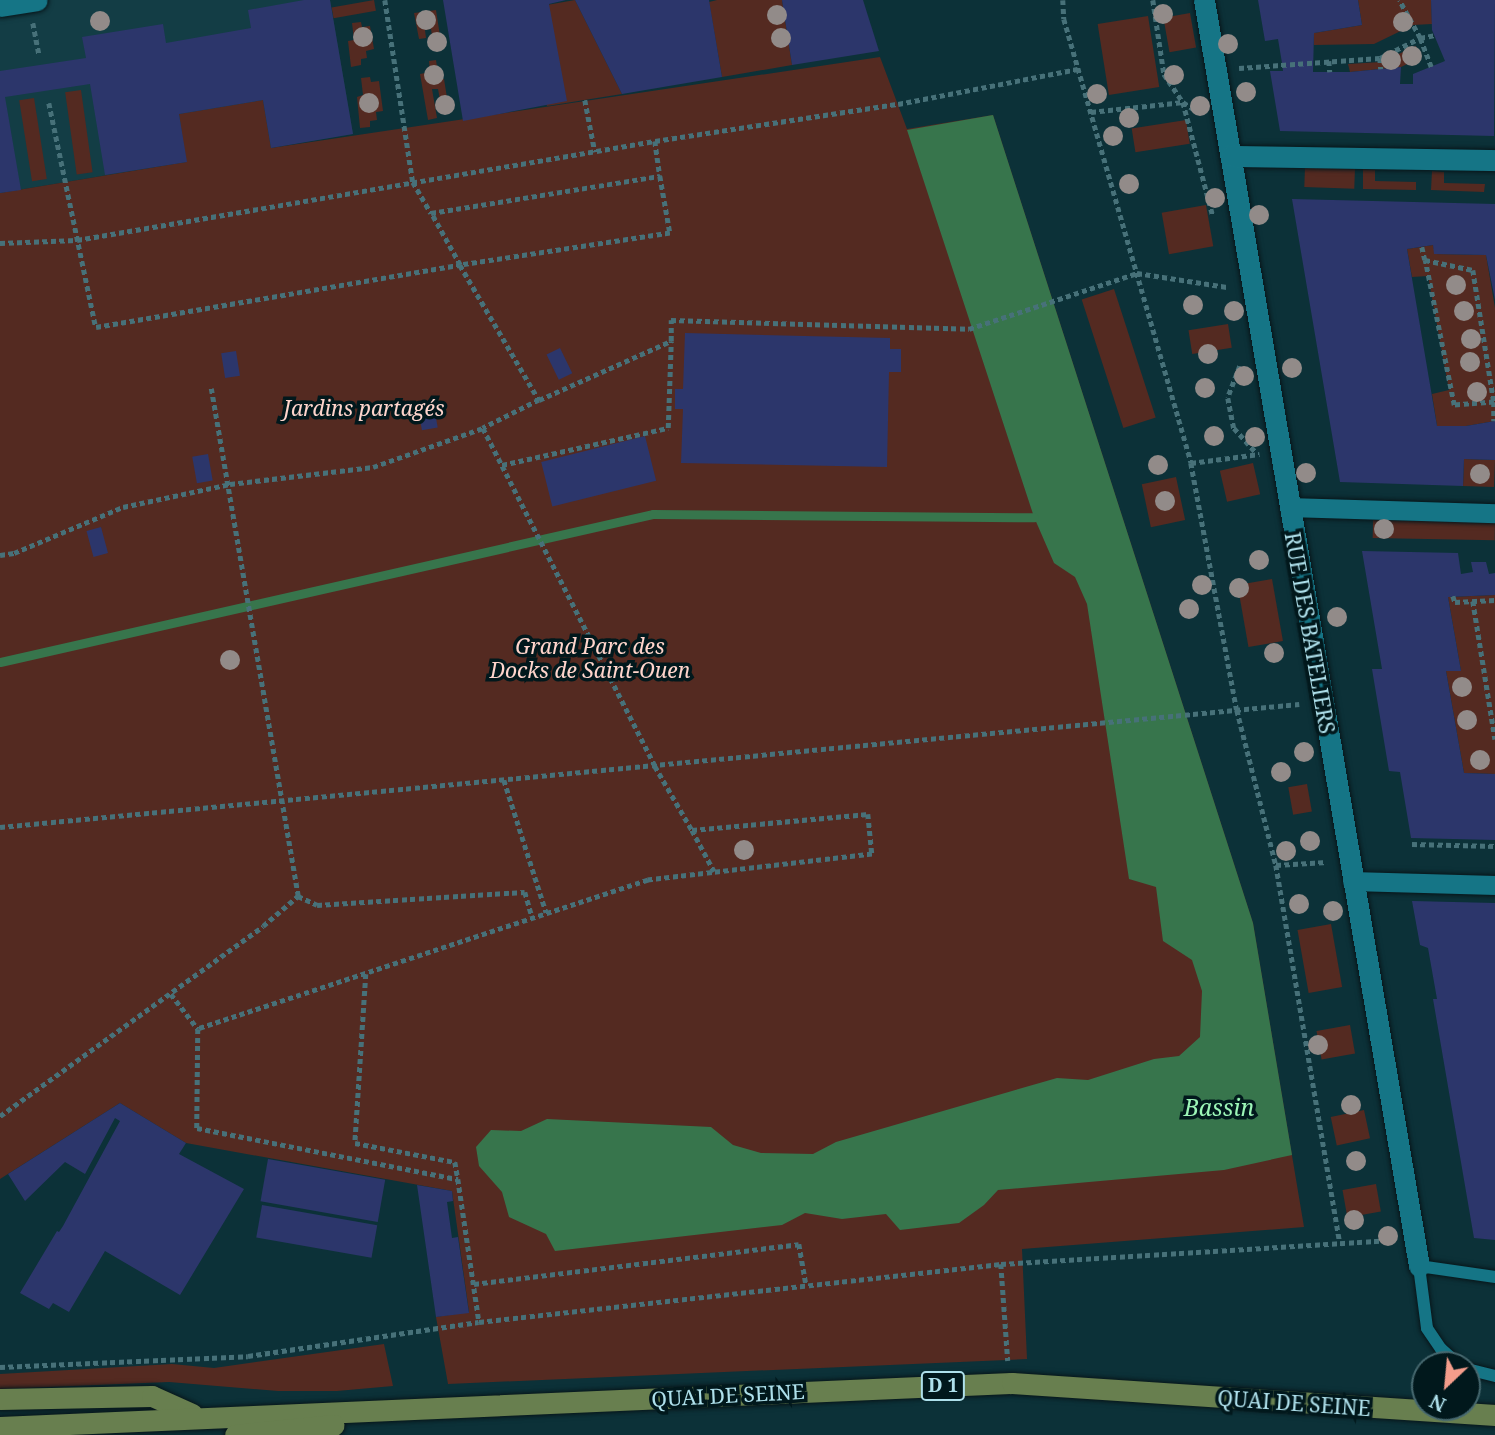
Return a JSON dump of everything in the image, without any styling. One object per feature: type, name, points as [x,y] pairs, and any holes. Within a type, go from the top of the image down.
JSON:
[{"type":"main road","name":"QUAI DE SEINE","points":[[0,1427],[197,1416],[401,1410],[1012,1383],[1411,1412]]},
{"type":"main road","points":[[0,1399],[152,1396],[197,1416]]},
{"type":"main road","points":[[235,1435],[371,1421],[401,1410]]},
{"type":"street","points":[[0,6],[31,0]]},
{"type":"street","name":"RUE DES BATELIERS","points":[[1204,0],[1419,1266]]},
{"type":"street","points":[[1231,156],[1495,160]]},
{"type":"street","points":[[1289,508],[1495,513]]},
{"type":"street","points":[[1352,881],[1495,885]]},
{"type":"lane","points":[[1443,1351],[1427,1328],[1419,1266],[1495,1277]]},
{"type":"path","points":[[385,0],[413,182],[539,400]]},
{"type":"path","points":[[1063,0],[1064,19],[1191,463],[1237,710],[1276,865],[1340,1242]]},
{"type":"path","points":[[1153,0],[1164,74],[1183,102],[1215,223]]},
{"type":"path","points":[[1399,0],[1420,38],[1431,67]]},
{"type":"path","points":[[1215,70],[1380,58],[1420,38],[1435,35]]},
{"type":"path","points":[[1380,58],[1381,69]]},
{"type":"path","points":[[1329,61],[1329,72]]},
{"type":"path","points":[[1,243],[77,240],[654,141],[898,104],[1078,69]]},
{"type":"path","points":[[586,100],[595,152]]},
{"type":"path","points":[[1091,112],[1183,102],[1207,118]]},
{"type":"path","points":[[49,103],[96,327],[460,265],[670,233],[654,141]]},
{"type":"path","points":[[431,213],[660,176]]},
{"type":"path","points":[[1422,247],[1454,405],[1493,402]]},
{"type":"path","points":[[1425,260],[1473,270],[1494,421]]},
{"type":"path","points":[[502,465],[668,428],[671,320],[969,329],[1137,273],[1227,287]]},
{"type":"path","points":[[1225,274],[1229,299]]},
{"type":"path","points":[[0,555],[14,553],[123,506],[230,484],[373,467],[483,428],[671,341]]},
{"type":"path","points":[[1241,364],[1228,398],[1234,428],[1260,454],[1259,467]]},
{"type":"path","points":[[211,388],[230,484],[299,896]]},
{"type":"path","points":[[483,428],[655,766],[714,871]]},
{"type":"path","points":[[1191,463],[1260,454]]},
{"type":"path","points":[[1453,596],[1455,602],[1495,600]]},
{"type":"path","points":[[1473,601],[1495,739]]},
{"type":"path","points":[[0,827],[1299,704],[1297,691]]},
{"type":"path","points":[[504,779],[546,912]]},
{"type":"path","points":[[198,1029],[532,916],[648,880],[872,854],[868,814],[692,830]]},
{"type":"path","points":[[1412,844],[1495,846]]},
{"type":"path","points":[[1276,865],[1332,862]]},
{"type":"path","points":[[299,896],[317,905],[525,892],[532,916]]},
{"type":"path","points":[[0,1116],[171,993],[299,896]]},
{"type":"path","points":[[366,974],[355,1143],[455,1162],[479,1322]]},
{"type":"path","points":[[171,993],[198,1029],[197,1128],[458,1179]]},
{"type":"path","points":[[0,1367],[248,1356],[479,1322],[1001,1264],[1414,1239]]},
{"type":"path","points":[[474,1284],[799,1244],[806,1284]]},
{"type":"path","points":[[1001,1264],[1012,1383]]},
{"type":"shaded area","points":[[0,0],[330,0],[353,134],[0,193]]},
{"type":"green space","points":[[374,0],[376,11],[334,18],[332,7]]},
{"type":"green space","points":[[575,0],[622,94],[547,106],[530,8]]},
{"type":"green space","points":[[782,0],[792,65],[722,77],[709,2]]},
{"type":"green space","points":[[1358,0],[1431,0],[1432,24],[1413,25],[1374,44],[1314,45],[1314,33],[1362,25]]},
{"type":"green space","points":[[436,10],[442,49],[434,50],[431,29],[425,30],[426,38],[419,39],[414,13]]},
{"type":"green space","points":[[1190,13],[1196,47],[1169,52],[1163,18]]},
{"type":"green space","points":[[1148,16],[1159,87],[1109,95],[1098,24]]},
{"type":"green space","points":[[361,22],[362,27],[370,26],[374,49],[366,51],[367,58],[361,59],[361,65],[351,67],[348,41],[354,40],[352,23]]},
{"type":"green space","points":[[1416,46],[1418,59],[1401,67],[1350,72],[1348,64],[1381,62]]},
{"type":"green space","name":"Grand Parc des Docks de Saint-Ouen","points":[[880,57],[907,129],[993,115],[1253,923],[1304,1227],[1022,1249],[1027,1359],[448,1384],[436,1317],[469,1312],[452,1191],[186,1143],[120,1103],[0,1179],[0,193],[186,162],[179,114],[263,100],[271,148]]},
{"type":"green space","points":[[436,60],[439,80],[444,79],[449,110],[442,111],[438,89],[432,89],[437,118],[428,120],[420,74],[430,72],[429,61]]},
{"type":"green space","points":[[370,77],[371,82],[379,81],[383,111],[376,112],[377,120],[370,121],[370,127],[360,128],[357,97],[363,95],[361,78]]},
{"type":"green space","points":[[81,90],[93,172],[77,174],[65,92]]},
{"type":"green space","points":[[34,98],[47,179],[32,181],[19,100]]},
{"type":"green space","points":[[1186,120],[1190,144],[1135,152],[1132,129]]},
{"type":"green space","points":[[1305,167],[1355,169],[1354,189],[1304,187]]},
{"type":"green space","points":[[1363,169],[1375,170],[1375,181],[1416,182],[1416,190],[1363,189]]},
{"type":"green space","points":[[1432,171],[1444,172],[1444,183],[1485,184],[1484,192],[1431,190]]},
{"type":"green space","points":[[1206,205],[1213,246],[1169,254],[1162,213]]},
{"type":"green space","points":[[1433,245],[1435,254],[1486,255],[1495,308],[1495,421],[1466,426],[1437,426],[1432,394],[1449,390],[1428,276],[1412,277],[1407,249]]},
{"type":"green space","points":[[1114,289],[1156,417],[1123,428],[1082,300]]},
{"type":"green space","points":[[1228,324],[1232,348],[1192,354],[1188,330]]},
{"type":"green space","points":[[1464,459],[1495,460],[1494,487],[1463,486]]},
{"type":"green space","points":[[1253,463],[1260,494],[1227,502],[1220,471]]},
{"type":"green space","points":[[1176,477],[1185,520],[1151,527],[1142,484]]},
{"type":"green space","points":[[1373,520],[1495,522],[1495,540],[1373,538]]},
{"type":"green space","points":[[1272,579],[1283,641],[1248,647],[1238,585]]},
{"type":"green space","points":[[1495,595],[1495,774],[1464,773],[1446,671],[1461,671],[1448,597]]},
{"type":"green space","points":[[1307,784],[1312,812],[1293,815],[1288,787]]},
{"type":"green space","points":[[1331,924],[1342,987],[1309,993],[1298,930]]},
{"type":"green space","points":[[1350,1025],[1355,1054],[1322,1059],[1317,1031]]},
{"type":"green space","points":[[1364,1110],[1370,1138],[1337,1145],[1331,1117]]},
{"type":"green space","points":[[1376,1184],[1381,1212],[1347,1217],[1343,1190]]},
{"type":"green space","points":[[384,1344],[393,1386],[337,1391],[278,1391],[169,1382],[0,1389],[0,1374],[172,1364],[214,1368]]},
{"type":"water","name":"Bassin","points":[[993,115],[1253,923],[1292,1155],[1224,1170],[998,1190],[984,1205],[959,1223],[900,1230],[886,1214],[842,1219],[805,1213],[782,1225],[555,1251],[546,1234],[509,1217],[502,1192],[479,1166],[476,1147],[491,1130],[521,1131],[547,1119],[711,1127],[733,1145],[761,1153],[813,1154],[836,1142],[1057,1078],[1088,1080],[1154,1059],[1179,1056],[1200,1037],[1202,991],[1192,960],[1163,941],[1156,887],[1129,879],[1087,604],[1075,577],[1054,563],[1034,517],[907,130]]},
{"type":"building","points":[[304,0],[330,0],[353,134],[271,148],[263,100],[179,114],[187,162],[105,175],[90,84],[5,97],[21,190],[0,193],[0,71],[86,58],[82,37],[163,24],[166,43],[251,28],[248,10]]},
{"type":"building","points":[[443,0],[566,0],[549,4],[567,101],[463,121]]},
{"type":"building","points":[[575,0],[709,0],[722,77],[622,94]]},
{"type":"building","points":[[782,0],[863,0],[879,51],[792,65]]},
{"type":"building","points":[[1258,0],[1358,0],[1362,25],[1314,33],[1313,72],[1401,67],[1400,84],[1413,84],[1413,74],[1445,61],[1432,30],[1431,0],[1495,0],[1494,136],[1280,131],[1270,71],[1283,71],[1278,39],[1265,41]]},
{"type":"building","points":[[1292,199],[1495,204],[1495,300],[1486,255],[1434,254],[1433,245],[1407,249],[1437,426],[1466,426],[1495,421],[1495,460],[1464,459],[1463,486],[1340,482]]},
{"type":"building","points":[[685,333],[890,338],[890,349],[901,349],[901,372],[889,372],[887,467],[681,463],[683,409],[675,409],[675,389],[683,389]]},
{"type":"building","points":[[560,348],[572,373],[559,380],[547,355]]},
{"type":"building","points":[[236,351],[240,376],[225,378],[221,353]]},
{"type":"building","points":[[433,401],[438,428],[422,430],[417,404]]},
{"type":"building","points":[[645,436],[656,481],[552,507],[541,462]]},
{"type":"building","points":[[208,454],[213,481],[197,483],[192,457]]},
{"type":"building","points":[[101,527],[108,553],[93,557],[87,531]]},
{"type":"building","points":[[1362,551],[1458,553],[1461,574],[1473,572],[1471,562],[1486,562],[1489,574],[1495,573],[1495,595],[1448,597],[1461,671],[1446,671],[1464,773],[1495,774],[1495,840],[1411,838],[1400,772],[1389,771],[1372,669],[1382,669]]},
{"type":"building","points":[[1412,901],[1495,903],[1495,1240],[1474,1238],[1433,999],[1437,999],[1428,948],[1420,945]]},
{"type":"building","points":[[120,1103],[186,1143],[179,1154],[244,1189],[180,1295],[105,1251],[69,1312],[53,1303],[49,1309],[20,1293],[57,1231],[63,1226],[120,1121],[115,1118],[85,1174],[65,1162],[25,1201],[8,1174]]},
{"type":"building","points":[[268,1159],[385,1180],[378,1222],[261,1201]]},
{"type":"building","points":[[417,1185],[452,1191],[453,1201],[447,1202],[452,1238],[458,1237],[469,1313],[436,1317]]},
{"type":"building","points":[[262,1205],[377,1225],[371,1258],[256,1237]]},
{"type":"waterway","points":[[0,662],[653,514],[1034,517]]},
{"type":"park label","name":"Jardins partagés","points":[[364,408]]}]
